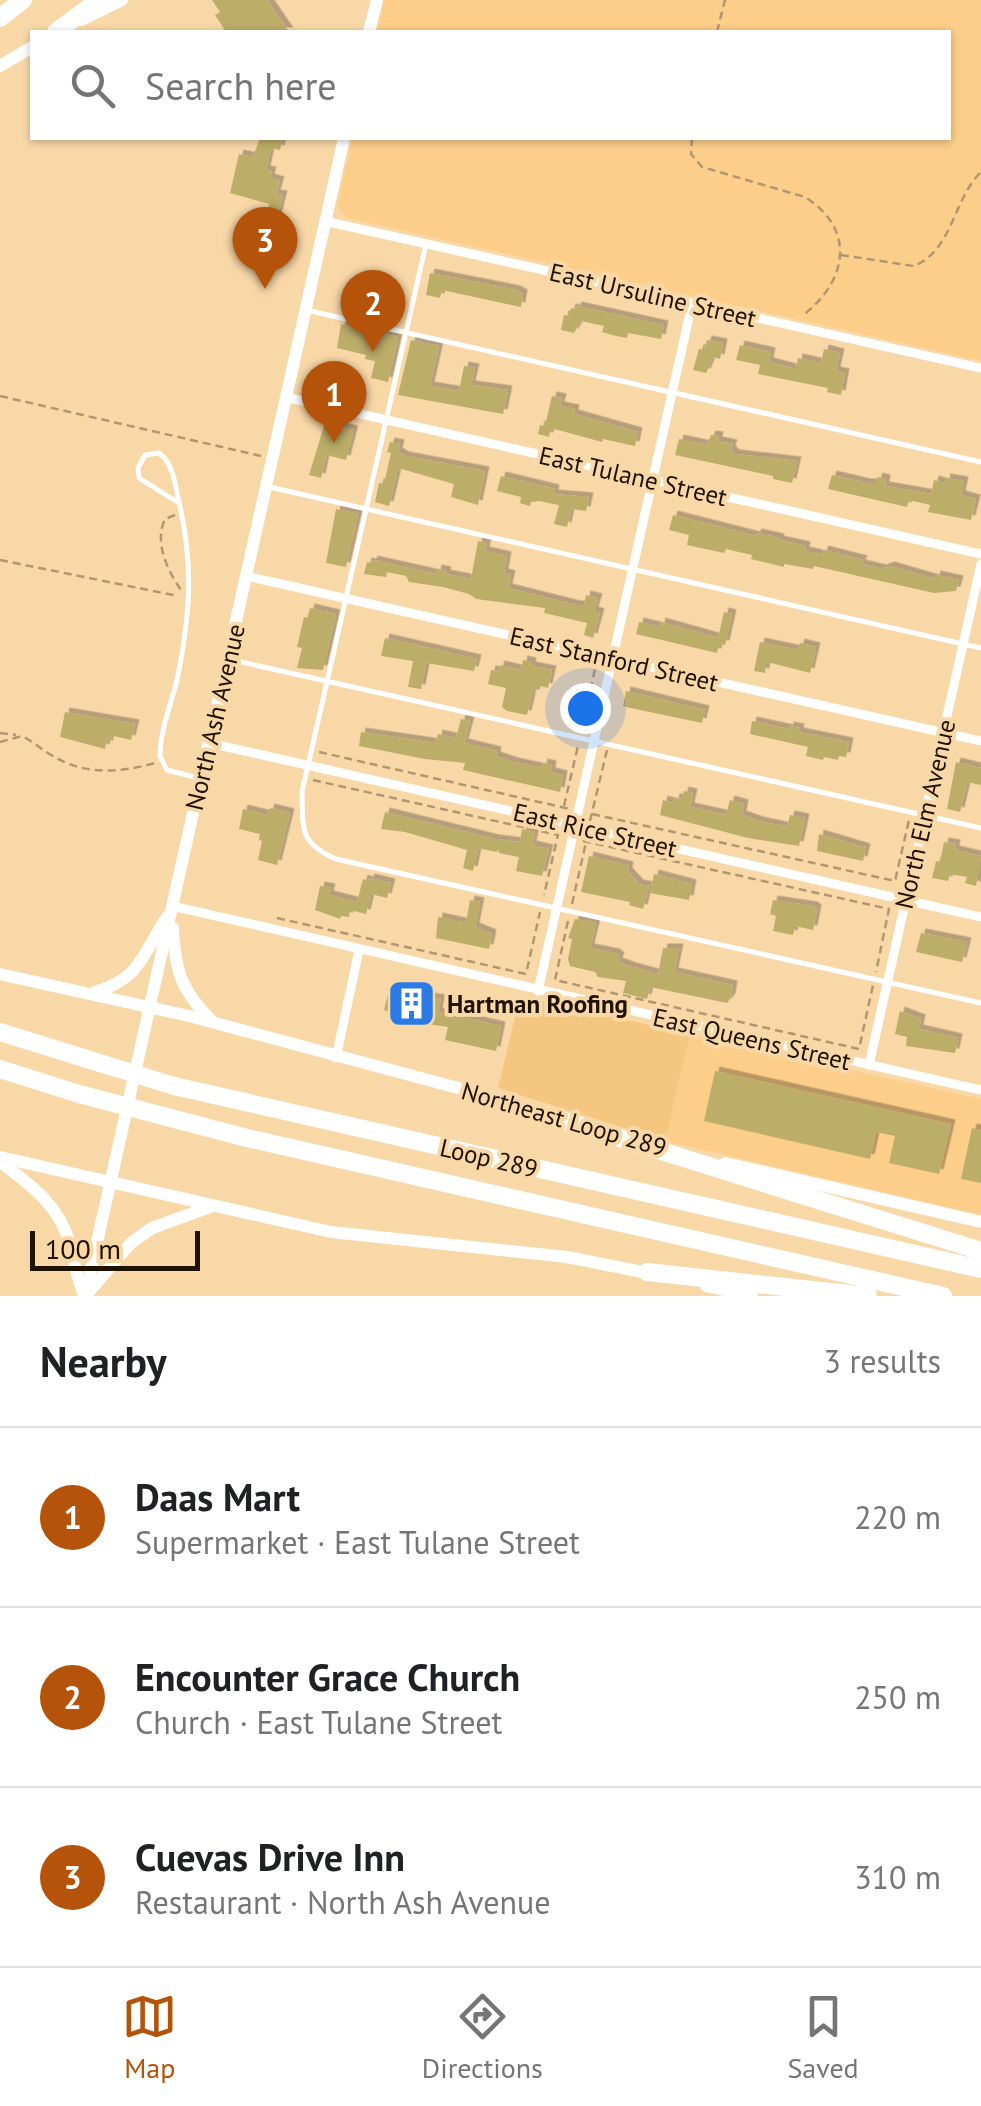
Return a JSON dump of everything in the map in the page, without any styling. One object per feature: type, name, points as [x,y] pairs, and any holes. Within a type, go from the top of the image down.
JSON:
[{"type":"highway","points":[[0,18],[24,0]]},
{"type":"highway","points":[[59,30],[99,0]]},
{"type":"highway","name":"Loop 289","points":[[0,1030],[74,1057],[192,1091],[981,1268]]},
{"type":"highway","name":"Loop 289","points":[[4,1071],[247,1138],[943,1296]]},
{"type":"highway","points":[[549,1116],[981,1250]]},
{"type":"highway","points":[[646,1272],[868,1296]]},
{"type":"main road","points":[[60,30],[122,0]]},
{"type":"main road","points":[[370,30],[377,0]]},
{"type":"main road","points":[[0,66],[30,48]]},
{"type":"main road","name":"North Ash Avenue","points":[[85,1296],[344,140]]},
{"type":"main road","points":[[90,994],[123,982],[134,972],[172,908]]},
{"type":"main road","points":[[172,908],[180,977],[196,1005],[214,1023]]},
{"type":"main road","name":"Northeast Loop 289","points":[[0,974],[214,1023],[719,1162],[981,1222]]},
{"type":"main road","points":[[0,1160],[112,1178],[212,1207],[331,1232],[567,1256],[752,1296]]},
{"type":"main road","points":[[0,1160],[49,1202],[63,1224],[76,1280],[85,1296],[131,1243],[170,1220],[212,1207]]},
{"type":"street","name":"East Ursuline Street","points":[[324,221],[981,368]]},
{"type":"street","points":[[538,991],[692,304]]},
{"type":"street","name":"East Tulane Street","points":[[286,397],[981,554]]},
{"type":"street","name":"North Elm Avenue","points":[[869,1065],[981,564]]},
{"type":"street","name":"East Stanford Street","points":[[246,576],[981,741]]},
{"type":"street","name":"East Rice Street","points":[[209,743],[981,916]]},
{"type":"street","name":"East Queens Street","points":[[172,908],[981,1090]]},
{"type":"street","points":[[336,1058],[360,950]]},
{"type":"lane","points":[[426,244],[302,792],[304,830],[315,850],[336,858],[981,1003]]},
{"type":"lane","points":[[305,310],[981,462]]},
{"type":"lane","points":[[179,504],[139,478],[138,468],[145,455],[159,454],[168,460],[179,504],[190,559],[190,593],[177,678],[160,746],[162,762],[167,770],[201,778]]},
{"type":"lane","points":[[266,487],[981,648]]},
{"type":"lane","points":[[228,659],[981,828]]},
{"type":"path","points":[[718,30],[725,0]]},
{"type":"path","points":[[692,140],[691,154],[702,167],[788,191],[819,206],[835,226],[839,265],[828,292],[788,325]]},
{"type":"path","points":[[839,255],[914,266],[924,261],[943,239],[981,172]]},
{"type":"path","points":[[0,396],[272,459]]},
{"type":"path","points":[[0,560],[185,597],[170,573],[161,540],[161,526],[177,513],[179,504]]},
{"type":"path","points":[[0,733],[22,736],[56,758],[92,770],[127,771],[162,762]]},
{"type":"path","points":[[0,742],[22,736]]},
{"type":"path","points":[[572,839],[586,842],[889,910],[859,1049],[555,980],[570,911],[586,842],[608,744]]},
{"type":"path","points":[[313,750],[895,881],[911,813]]},
{"type":"shaded area","points":[[384,0],[981,0],[981,361],[347,218],[340,212],[338,202],[353,140],[951,140],[951,30],[377,30]]},
{"type":"shaded area","points":[[520,996],[690,1034],[665,1141],[498,1088]]},
{"type":"shaded area","points":[[690,1034],[981,1099],[981,1215],[665,1141]]},
{"type":"building","points":[[212,0],[267,0],[288,30],[225,30],[215,15],[220,12]]},
{"type":"building","points":[[259,140],[282,140],[280,150],[271,148],[266,170],[272,171],[270,178],[280,181],[276,194],[283,195],[276,222],[283,224],[276,255],[258,252],[269,204],[230,193],[239,154],[253,157]]},
{"type":"building","points":[[430,273],[516,290],[523,294],[521,307],[442,290],[440,298],[426,295]]},
{"type":"building","points":[[577,306],[664,325],[661,339],[628,333],[627,338],[616,336],[602,332],[604,326],[581,321],[574,333],[561,330],[564,315],[569,316],[571,308]]},
{"type":"building","points":[[341,324],[398,337],[388,382],[371,378],[375,361],[365,359],[366,355],[337,348]]},
{"type":"building","points":[[411,340],[439,346],[430,386],[459,391],[464,366],[475,368],[471,385],[508,390],[503,414],[398,395]]},
{"type":"building","points":[[707,340],[723,343],[720,359],[713,357],[706,373],[693,370],[699,349],[704,350]]},
{"type":"building","points":[[740,345],[771,352],[769,362],[796,369],[798,358],[821,363],[824,349],[840,353],[836,371],[845,373],[841,395],[827,392],[828,388],[758,374],[760,365],[736,360]]},
{"type":"building","points":[[552,396],[562,398],[560,406],[575,409],[574,414],[638,432],[635,446],[603,439],[602,442],[551,428],[549,437],[538,434],[540,425],[545,426]]},
{"type":"building","points":[[325,423],[353,433],[346,460],[326,455],[321,478],[309,475]]},
{"type":"building","points":[[711,435],[733,444],[731,450],[735,454],[797,461],[792,483],[675,455],[679,439],[707,445]]},
{"type":"building","points":[[390,442],[400,444],[398,452],[405,456],[485,471],[478,505],[451,497],[454,484],[398,468],[389,506],[375,502],[379,483],[384,484]]},
{"type":"building","points":[[832,475],[866,483],[876,483],[878,477],[886,479],[885,486],[931,494],[934,480],[964,481],[961,495],[976,499],[971,520],[928,512],[930,505],[909,500],[907,507],[828,489]]},
{"type":"building","points":[[501,476],[555,489],[554,494],[589,497],[586,511],[571,509],[567,527],[554,524],[559,505],[520,503],[521,497],[497,491]]},
{"type":"building","points":[[336,509],[358,514],[346,567],[326,563]]},
{"type":"building","points":[[673,515],[756,536],[757,533],[780,538],[806,546],[805,551],[822,555],[824,550],[882,569],[890,566],[935,579],[936,575],[959,580],[956,591],[934,593],[814,566],[784,567],[726,549],[724,553],[687,545],[689,535],[669,530]]},
{"type":"building","points":[[478,541],[487,543],[485,551],[507,556],[504,573],[511,575],[508,588],[576,605],[584,605],[586,595],[598,598],[594,611],[600,613],[593,638],[584,635],[587,623],[544,613],[545,608],[476,599],[443,587],[409,582],[406,576],[387,572],[386,577],[364,574],[367,562],[373,560],[436,574],[437,569],[471,579]]},
{"type":"building","points":[[310,608],[336,614],[323,670],[297,668],[302,648],[297,647]]},
{"type":"building","points":[[724,612],[732,614],[725,645],[719,644],[717,653],[636,634],[639,622],[660,627],[661,622],[718,638]]},
{"type":"building","points":[[385,638],[477,659],[474,671],[426,663],[421,689],[408,687],[413,661],[381,656]]},
{"type":"building","points":[[760,642],[798,650],[800,643],[816,647],[810,673],[771,663],[766,664],[765,673],[754,671]]},
{"type":"building","points":[[523,660],[532,662],[531,666],[552,670],[548,688],[537,685],[532,694],[527,715],[507,711],[502,707],[506,688],[488,684],[491,670],[498,671],[500,665],[521,670]]},
{"type":"building","points":[[626,691],[705,710],[702,723],[623,706]]},
{"type":"building","points":[[65,712],[135,724],[131,740],[114,736],[113,741],[107,739],[105,749],[60,737]]},
{"type":"building","points":[[461,719],[470,721],[464,743],[497,751],[496,756],[514,762],[542,768],[543,763],[552,765],[551,772],[563,775],[560,792],[463,770],[465,763],[359,746],[361,732],[436,743],[438,734],[456,738]]},
{"type":"building","points":[[752,721],[800,728],[799,732],[849,742],[846,757],[823,760],[806,756],[808,747],[750,734]]},
{"type":"building","points":[[956,762],[981,768],[981,785],[967,782],[960,812],[947,809]]},
{"type":"building","points":[[684,791],[693,793],[690,807],[726,815],[730,800],[744,804],[742,815],[759,821],[787,827],[790,815],[805,818],[799,846],[748,838],[660,815],[663,800],[674,803],[675,798],[682,799]]},
{"type":"building","points":[[270,808],[290,813],[277,865],[258,860],[260,834],[239,829],[243,809],[268,815]]},
{"type":"building","points":[[385,812],[495,839],[520,842],[522,829],[535,832],[532,845],[549,849],[542,876],[516,871],[519,857],[499,853],[498,849],[497,852],[478,848],[473,871],[463,868],[467,850],[381,829]]},
{"type":"building","points":[[819,834],[866,848],[863,861],[817,851]]},
{"type":"building","points":[[944,842],[956,844],[955,850],[981,856],[976,886],[965,883],[967,877],[950,874],[948,881],[932,878]]},
{"type":"building","points":[[589,856],[629,866],[628,872],[639,884],[649,886],[643,909],[629,905],[630,902],[581,892]]},
{"type":"building","points":[[654,874],[692,884],[689,900],[650,893]]},
{"type":"building","points":[[363,879],[391,883],[387,898],[371,894],[366,914],[350,910],[349,917],[340,919],[315,910],[320,886],[331,888],[329,895],[357,902]]},
{"type":"building","points":[[470,900],[480,902],[475,927],[492,934],[489,949],[436,938],[438,917],[466,923]]},
{"type":"building","points":[[773,900],[817,909],[813,930],[795,926],[793,935],[773,931]]},
{"type":"building","points":[[575,919],[596,923],[590,948],[615,953],[620,957],[618,962],[632,967],[658,974],[663,948],[679,948],[674,972],[733,985],[731,998],[727,1003],[650,987],[647,999],[623,993],[626,981],[598,977],[595,972],[570,966],[572,939],[568,938]]},
{"type":"building","points":[[921,933],[967,942],[962,962],[916,952]]},
{"type":"building","points":[[389,990],[441,999],[438,1012],[501,1026],[496,1051],[445,1040],[448,1027],[414,1022],[384,1010]]},
{"type":"building","points":[[900,1011],[921,1019],[919,1029],[958,1038],[955,1053],[906,1046],[907,1037],[895,1034]]},
{"type":"building","points":[[715,1071],[951,1124],[939,1174],[889,1163],[895,1136],[876,1132],[870,1159],[704,1121]]},
{"type":"building","points":[[972,1128],[981,1130],[981,1183],[961,1179]]},
{"type":"place","name":"Cuevas Drive Inn","points":[[265,289]]},
{"type":"place","name":"Encounter Grace Church","points":[[373,352]]},
{"type":"place","name":"Daas Mart","points":[[334,443]]},
{"type":"place","name":"Hartman Roofing","points":[[412,1004]]}]
